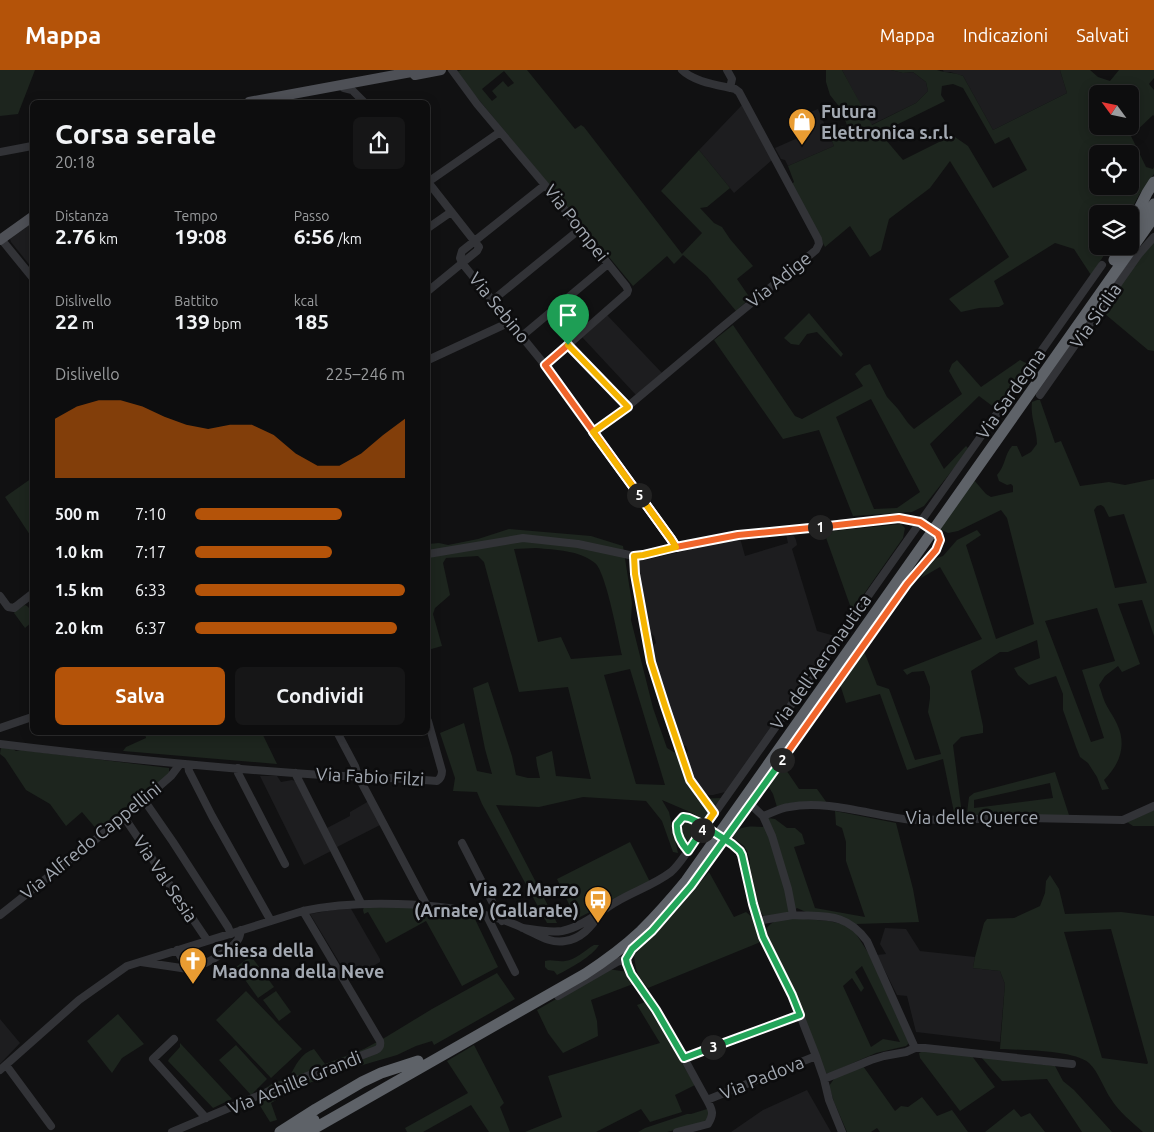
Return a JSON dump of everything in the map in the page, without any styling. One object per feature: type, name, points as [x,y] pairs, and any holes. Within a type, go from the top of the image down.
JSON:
[{"type":"highway","points":[[1139,209],[1154,182]]},
{"type":"highway","points":[[1139,214],[1154,192]]},
{"type":"highway","points":[[1139,225],[1154,204]]},
{"type":"highway","points":[[295,1132],[585,974],[613,955],[641,931],[666,905],[686,881],[1117,263],[1154,217]]},
{"type":"highway","points":[[1117,263],[1154,229]]},
{"type":"highway","points":[[1117,263],[1119,255]]},
{"type":"highway","points":[[280,1132],[362,1082],[381,1074],[420,1064]]},
{"type":"highway","points":[[308,1132],[420,1064]]},
{"type":"highway","points":[[320,1132],[374,1102],[420,1064]]},
{"type":"main road","points":[[260,100],[422,70]]},
{"type":"main road","points":[[280,100],[441,70]]},
{"type":"main road","points":[[1,240],[30,218]]},
{"type":"street","name":"Via Pompei","points":[[452,70],[477,104],[545,185],[628,290],[627,293],[545,365]]},
{"type":"street","points":[[681,70],[693,79],[730,88],[732,79],[727,70]]},
{"type":"street","points":[[364,100],[362,91],[365,84]]},
{"type":"street","points":[[344,88],[352,90],[362,100]]},
{"type":"street","name":"Via Adige","points":[[593,432],[628,407],[816,250],[819,244],[742,97],[737,90],[730,88]]},
{"type":"street","points":[[430,181],[500,132]]},
{"type":"street","points":[[0,152],[30,146]]},
{"type":"street","points":[[430,185],[475,241]]},
{"type":"street","points":[[430,289],[462,263],[460,258],[462,251],[545,185]]},
{"type":"street","points":[[430,227],[451,212]]},
{"type":"street","points":[[493,300],[580,229]]},
{"type":"street","name":"Via Sicilia","points":[[1040,395],[1139,254],[1154,238]]},
{"type":"street","points":[[1,240],[30,276]]},
{"type":"street","name":"Via Sebino","points":[[462,263],[545,365],[676,547]]},
{"type":"street","points":[[522,336],[608,264]]},
{"type":"street","name":"Via Sardegna","points":[[922,523],[1028,368],[1102,265]]},
{"type":"street","points":[[430,359],[510,322]]},
{"type":"street","points":[[568,345],[628,407]]},
{"type":"street","points":[[430,554],[523,538],[578,544],[634,556],[738,535],[899,518],[922,523],[938,534],[940,540],[936,550],[896,600],[691,886],[652,931],[632,949],[626,959],[617,962],[558,996]]},
{"type":"street","name":"Via dell'Aeronautica","points":[[0,1070],[79,1000],[124,967],[303,911],[319,907],[361,903],[427,906],[463,910],[523,928],[550,932],[572,928],[650,885],[672,871],[688,851],[922,523]]},
{"type":"street","points":[[634,556],[635,574],[651,662],[690,780],[714,813]]},
{"type":"street","points":[[0,596],[8,608],[14,608],[30,596]]},
{"type":"street","points":[[0,729],[30,718]]},
{"type":"street","name":"Via Fabio Filzi","points":[[2,742],[184,764],[295,773],[437,781],[442,771],[430,728]]},
{"type":"street","points":[[339,735],[355,766],[358,776],[427,906]]},
{"type":"street","points":[[184,764],[271,921]]},
{"type":"street","name":"Via Alfredo Cappellini","points":[[0,915],[124,817],[184,764]]},
{"type":"street","points":[[238,768],[238,773],[285,864]]},
{"type":"street","points":[[295,773],[361,903]]},
{"type":"street","points":[[144,800],[231,934]]},
{"type":"street","points":[[750,804],[764,816],[772,836],[786,880],[793,916]]},
{"type":"street","name":"Via delle Querce","points":[[764,816],[788,807],[811,804],[912,820],[1028,818],[1123,820],[1154,806]]},
{"type":"street","name":"Via Val Sesia","points":[[124,817],[207,940]]},
{"type":"street","points":[[688,851],[680,840],[677,830],[677,824],[680,819],[686,817],[698,822],[740,851],[744,860],[753,904],[763,937],[792,995],[816,1056],[829,1100],[842,1132]]},
{"type":"street","points":[[462,843],[502,921]]},
{"type":"street","name":"Via Achille Grandi","points":[[172,1132],[286,1084],[379,1048],[380,1041],[303,911]]},
{"type":"street","points":[[487,916],[515,972]]},
{"type":"street","points":[[758,921],[793,916],[831,917],[853,925],[863,934],[867,941],[915,1048]]},
{"type":"street","points":[[139,962],[188,969],[200,966],[224,952],[239,940],[241,930]]},
{"type":"street","points":[[177,950],[188,969]]},
{"type":"street","name":"Via Padova","points":[[626,959],[631,974],[656,1010],[712,1112],[712,1118],[708,1124],[677,1132]]},
{"type":"street","points":[[684,1058],[800,1015]]},
{"type":"street","name":"Via Achille Grandi","points":[[174,1039],[153,1059],[206,1118]]},
{"type":"street","points":[[824,1079],[871,1060],[915,1048],[1072,1064]]},
{"type":"street","name":"Via Padova","points":[[707,1100],[816,1056]]},
{"type":"street","points":[[6,1065],[51,1126]]},
{"type":"shaded area","points":[[0,70],[35,70],[18,114],[0,116]]},
{"type":"shaded area","points":[[527,70],[575,129],[581,125],[584,127],[682,254],[702,233],[661,191],[699,150],[730,188],[707,207],[700,208],[714,223],[722,227],[753,266],[737,279],[750,298],[736,311],[707,276],[683,255],[674,264],[667,256],[633,286],[459,76],[458,71]],"holes":[[[504,71],[514,83],[508,87],[503,81],[492,91],[497,97],[492,101],[482,89]]]},
{"type":"shaded area","points":[[826,70],[842,70],[872,125],[916,103],[928,91],[926,82],[913,72],[903,73],[891,70],[937,70],[963,76],[993,130],[1067,93],[1060,70],[1090,70],[1098,77],[1110,81],[1119,70],[1154,70],[1154,78],[1149,84],[1154,90],[1154,116],[1139,128],[1139,85],[1089,85],[1089,135],[1132,135],[1135,145],[1089,145],[1089,195],[1139,195],[1134,205],[1089,205],[1089,255],[1104,255],[1091,275],[1074,249],[1055,243],[994,281],[1004,304],[999,307],[979,308],[961,312],[949,299],[1009,257],[950,161],[930,188],[889,219],[881,250],[870,257],[850,226],[825,247],[792,184],[794,182],[788,166],[834,146],[827,130],[831,131],[842,126],[848,128],[841,109],[830,95],[826,82]],"holes":[[[953,84],[963,88],[995,144],[1009,137],[1027,170],[993,188],[968,146],[955,137],[949,137],[903,160],[880,133],[945,101],[941,95],[942,86]]]},
{"type":"shaded area","points":[[842,70],[913,72],[926,82],[928,91],[916,103],[871,125]]},
{"type":"shaded area","points":[[943,70],[1060,70],[1067,93],[993,130],[963,76],[950,72],[944,73]]},
{"type":"shaded area","points":[[742,105],[772,160],[734,193],[699,150]]},
{"type":"shaded area","points":[[818,109],[834,146],[788,166],[785,160],[781,159],[775,148],[800,137],[793,119]]},
{"type":"shaded area","points":[[1139,153],[1146,167],[1153,169],[1154,167],[1154,174],[1139,195]]},
{"type":"shaded area","points":[[30,224],[30,266],[11,242],[10,239]]},
{"type":"shaded area","points":[[1154,242],[1154,351],[1148,350],[1105,314],[1127,276]]},
{"type":"shaded area","points":[[809,313],[843,354],[841,357],[817,332],[807,334],[799,345],[791,344],[784,338]]},
{"type":"shaded area","points":[[607,315],[662,373],[636,395],[582,337]]},
{"type":"shaded area","points":[[733,325],[795,416],[802,419],[863,386],[855,374],[864,366],[870,364],[887,397],[914,429],[962,394],[949,371],[952,364],[957,360],[981,387],[1020,360],[1026,363],[1028,369],[999,411],[979,396],[930,444],[944,469],[966,446],[969,449],[924,506],[912,512],[853,516],[819,430],[783,439],[714,340]],"holes":[[[871,399],[920,492],[897,508],[874,509],[836,417]]]},
{"type":"shaded area","points":[[1040,400],[1055,443],[1061,441],[1080,486],[1109,482],[1125,485],[1154,479],[1154,636],[1142,600],[1118,604],[1140,664],[1122,672],[1118,666],[1105,676],[1099,685],[1105,703],[1120,732],[1122,747],[1118,761],[1104,780],[1109,789],[1102,790],[1097,777],[1088,763],[1080,757],[1063,710],[1063,694],[1056,676],[1029,685],[1018,675],[1014,668],[1040,658],[1037,640],[1008,652],[1000,652],[971,671],[983,733],[961,737],[953,745],[962,814],[955,817],[943,759],[907,770],[880,694],[846,703],[839,681],[858,655],[864,651],[877,685],[889,689],[915,760],[941,754],[928,712],[930,687],[924,671],[912,672],[907,675],[903,670],[982,639],[940,567],[921,578],[931,560],[943,556],[957,540],[977,530],[981,535],[966,545],[996,639],[1034,624],[1007,518],[1001,510],[958,531],[948,533],[940,529],[973,479],[991,497],[1013,492],[1013,486],[999,481],[997,475],[1012,446],[1017,446],[1022,457],[1031,452],[1037,444],[1032,402]],"holes":[[[1101,505],[1109,517],[1124,514],[1147,583],[1115,588],[1094,510],[1097,506]],[[1097,608],[1115,661],[1082,670],[1104,738],[1091,742],[1045,621]]]},
{"type":"shaded area","points":[[30,479],[30,535],[5,497]]},
{"type":"shaded area","points":[[901,524],[905,528],[903,538],[852,611],[824,532]]},
{"type":"shaded area","points":[[509,529],[591,536],[623,546],[632,603],[631,620],[653,708],[667,748],[677,754],[686,779],[697,799],[721,798],[703,819],[662,800],[669,812],[678,853],[673,852],[662,821],[646,801],[583,797],[539,807],[496,805],[557,923],[547,923],[477,792],[453,791],[455,778],[440,733],[464,723],[477,771],[492,774],[473,688],[488,682],[512,756],[516,775],[540,778],[536,757],[552,751],[556,776],[591,779],[568,687],[519,692],[484,562],[478,556],[446,558],[443,563],[450,595],[435,608],[433,614],[442,646],[430,649],[430,544],[448,545],[478,539]],"holes":[[[514,549],[559,550],[582,555],[595,563],[599,569],[615,621],[622,655],[571,659],[561,637],[538,642]],[[630,669],[665,785],[636,784],[604,675]]]},
{"type":"shaded area","points":[[786,534],[794,536],[796,540],[797,545],[792,549],[817,631],[835,636],[725,792],[708,795],[692,780],[684,755],[688,751],[686,746],[679,744],[653,659],[652,646],[656,643],[654,636],[649,632],[636,565],[637,560],[640,559],[641,561],[740,538],[745,556],[788,543]]},
{"type":"shaded area","points":[[25,605],[30,610],[30,624],[25,628],[14,613]]},
{"type":"shaded area","points":[[145,735],[263,735],[277,764],[123,751],[126,747],[146,738]]},
{"type":"shaded area","points":[[9,746],[16,751],[21,750],[169,768],[169,774],[98,831],[82,812],[66,826],[50,804],[26,790],[5,758],[0,754],[1,747]]},
{"type":"shaded area","points":[[782,764],[799,789],[817,789],[827,803],[777,807],[773,794],[767,784]]},
{"type":"shaded area","points":[[1055,772],[1069,815],[969,816],[967,813],[969,797],[974,793]],"holes":[[[1050,783],[1053,798],[974,808],[974,800]]]},
{"type":"shaded area","points":[[260,776],[277,776],[281,782],[295,781],[331,851],[304,865]]},
{"type":"shaded area","points":[[369,801],[382,824],[337,847],[327,828],[350,816],[350,812]]},
{"type":"shaded area","points":[[1154,810],[1154,826],[1133,826],[1127,822]]},
{"type":"shaded area","points":[[835,811],[896,823],[913,889],[919,922],[856,924],[839,917],[808,913],[797,908],[790,914],[764,917],[756,904],[747,851],[744,846],[731,836],[742,828],[763,827],[768,818],[775,819],[787,828],[795,828],[802,834],[805,844],[794,847],[815,908],[865,917],[846,861],[846,842],[842,828],[836,825]]},
{"type":"shaded area","points":[[683,822],[693,824],[700,830],[689,845],[681,835]]},
{"type":"shaded area","points":[[630,842],[650,882],[576,919],[557,879]]},
{"type":"shaded area","points":[[709,872],[734,917],[746,912],[753,918],[763,941],[648,988],[638,973],[634,955],[638,948],[671,917]]},
{"type":"shaded area","points":[[1050,875],[1059,889],[1065,914],[1121,912],[1154,916],[1154,1132],[1143,1132],[1122,1113],[1114,1104],[1092,1066],[1082,1059],[1072,1055],[1047,1051],[1000,1049],[1005,984],[1000,971],[973,968],[984,923],[987,919],[1014,918],[1040,906],[1045,893],[1046,881]],"holes":[[[1111,929],[1148,1063],[1102,1058],[1064,932]]]},
{"type":"shaded area","points":[[350,907],[380,962],[350,980],[310,914]]},
{"type":"shaded area","points":[[364,907],[433,908],[473,915],[498,967],[462,986],[426,921],[386,943],[368,912],[364,914]]},
{"type":"shaded area","points":[[793,918],[829,921],[853,929],[869,954],[909,1043],[906,1046],[876,1053],[830,1073],[825,1073],[765,934],[766,929],[772,923]],"holes":[[[862,966],[900,1042],[883,1039],[871,1047],[843,986],[852,978],[861,992],[864,988],[855,972]]]},
{"type":"shaded area","points":[[885,928],[906,929],[920,951],[975,957],[973,968],[1000,971],[1005,984],[1000,1042],[916,1032],[907,996],[897,995],[877,955],[886,954],[880,944]]},
{"type":"shaded area","points":[[594,945],[599,945],[580,962],[557,975],[554,971],[548,970],[545,967],[545,961],[569,960],[577,957]]},
{"type":"shaded area","points":[[251,956],[274,987],[258,998],[236,967]]},
{"type":"shaded area","points":[[608,969],[628,972],[633,984],[591,1000],[597,1021],[598,1036],[563,1053],[548,1033],[537,1010]]},
{"type":"shaded area","points":[[497,973],[515,999],[434,1045],[432,1041],[397,1055],[339,1072],[301,1086],[271,1103],[277,1120],[270,1122],[254,1096],[273,1083],[289,1078],[299,1060],[309,1051],[314,1049],[325,1064],[364,1049]]},
{"type":"shaded area","points":[[246,991],[302,1049],[271,1078],[216,1020]]},
{"type":"shaded area","points":[[276,991],[291,1012],[279,1021],[263,1000]]},
{"type":"shaded area","points":[[645,1002],[695,1085],[675,1095],[682,1112],[650,1122],[641,1109],[596,1132],[525,1132],[562,1117],[548,1076],[660,1043],[637,1005]]},
{"type":"shaded area","points":[[118,1014],[144,1044],[122,1058],[112,1073],[87,1041]]},
{"type":"shaded area","points":[[0,1019],[20,1043],[0,1064]]},
{"type":"shaded area","points":[[180,1043],[232,1099],[213,1108],[168,1061],[180,1047]]},
{"type":"shaded area","points":[[236,1045],[267,1079],[251,1095],[219,1060]]},
{"type":"shaded area","points":[[474,1045],[504,1103],[500,1107],[510,1132],[489,1132],[471,1105],[423,1132],[407,1132],[405,1128],[468,1093],[447,1061]]},
{"type":"shaded area","points":[[926,1050],[972,1056],[995,1087],[960,1111],[920,1058],[919,1053]]},
{"type":"shaded area","points":[[981,1057],[1055,1066],[1063,1081],[1074,1090],[1112,1132],[1082,1132],[1047,1079],[1002,1081]]},
{"type":"shaded area","points":[[863,1066],[895,1111],[901,1106],[908,1107],[922,1097],[937,1116],[952,1110],[968,1132],[880,1132],[877,1128],[871,1132],[847,1132],[829,1086],[836,1076]]},
{"type":"shaded area","points":[[807,1090],[831,1132],[731,1132],[763,1110]]},
{"type":"shaded area","points":[[707,1109],[710,1112],[706,1122],[667,1132],[638,1132],[687,1114]]},
{"type":"shaded area","points":[[1014,1109],[1021,1117],[1030,1113],[1045,1132],[985,1132]]},
{"type":"place","name":"Futura Elettronica s.r.l.","points":[[802,146]]},
{"type":"place","name":"Via 22 Marzo (Arnate) (Gallarate)","points":[[598,924]]},
{"type":"place","name":"Chiesa della Madonna della Neve","points":[[193,985]]},
{"type":"route","points":[[568,345],[545,365],[558,381],[600,442],[676,547],[738,535],[899,518],[920,522],[940,537],[936,550],[907,584],[861,647],[750,804],[708,863],[691,886],[652,931],[632,949],[626,959],[631,974],[656,1010],[684,1058],[800,1015],[763,937],[753,904],[744,860],[740,851],[732,844],[698,822],[689,818],[683,817],[678,821],[676,826],[678,835],[688,851],[714,813],[690,780],[651,662],[635,574],[634,556],[676,547],[671,539],[593,432],[628,407],[568,345]]}]
